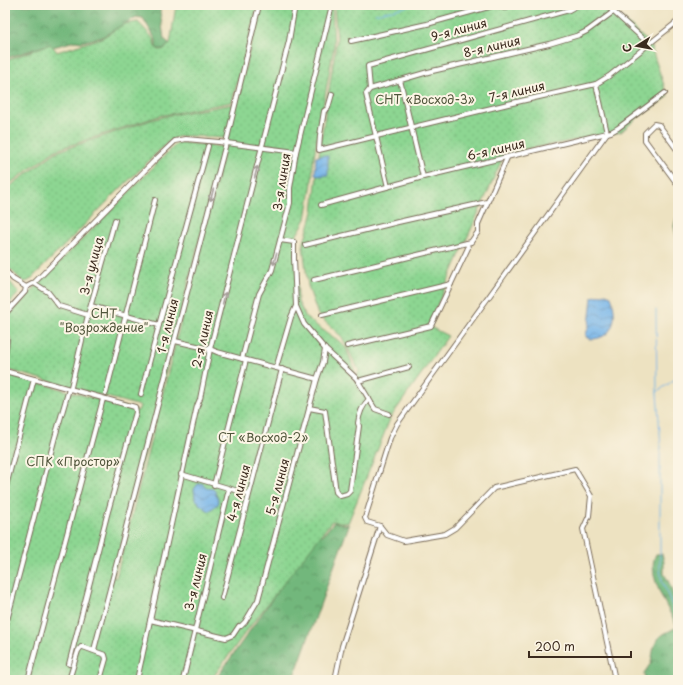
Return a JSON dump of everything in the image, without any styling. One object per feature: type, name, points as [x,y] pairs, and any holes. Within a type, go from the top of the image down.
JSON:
[{"type":"street","name":"1-я линия","points":[[94,650],[226,143],[259,5]]},
{"type":"street","name":"2-я линия","points":[[137,680],[181,474],[210,349],[289,41],[295,5]]},
{"type":"street","name":"3-я линия","points":[[214,485],[260,294],[272,270],[290,203],[290,188],[296,152],[332,5]]},
{"type":"street","points":[[351,42],[427,24],[496,5],[504,8],[510,5]]},
{"type":"street","name":"9-я линия","points":[[370,90],[368,66],[569,10],[578,5]]},
{"type":"street","points":[[606,5],[649,44]]},
{"type":"street","name":"8-я линия","points":[[370,90],[428,72],[549,44],[578,35],[587,31],[613,12]]},
{"type":"street","name":"7-я линия","points":[[332,94],[328,108],[324,111],[319,150],[596,84],[609,76],[678,21]]},
{"type":"street","points":[[400,80],[423,177]]},
{"type":"street","points":[[596,84],[607,133],[397,424],[390,438],[365,518],[367,522],[380,526],[387,535],[404,541],[445,534],[455,528],[494,488],[575,469],[591,496],[589,516],[583,529],[616,680]]},
{"type":"street","points":[[370,90],[366,94],[388,187]]},
{"type":"street","name":"6-я линия","points":[[321,205],[423,177],[607,133],[618,128],[665,93]]},
{"type":"street","points":[[678,151],[659,125],[654,124],[644,133],[645,140],[678,185]]},
{"type":"street","points":[[5,314],[25,292],[26,287],[34,283],[175,141],[186,139],[296,152]]},
{"type":"street","points":[[141,394],[158,324],[208,146]]},
{"type":"street","points":[[314,280],[471,242],[478,232],[478,224],[507,158]]},
{"type":"street","points":[[106,393],[156,200]]},
{"type":"street","points":[[305,245],[487,202]]},
{"type":"street","name":"3-я улица","points":[[5,628],[55,437],[70,388],[88,315],[115,220]]},
{"type":"street","points":[[280,240],[294,242],[296,306],[304,324],[325,349],[357,379],[376,409],[389,414]]},
{"type":"street","points":[[347,346],[431,326],[468,248],[467,244]]},
{"type":"street","points":[[5,270],[13,279],[26,287]]},
{"type":"street","points":[[34,283],[48,292],[59,306],[88,315]]},
{"type":"street","points":[[322,315],[451,284]]},
{"type":"street","points":[[91,306],[158,324]]},
{"type":"street","points":[[276,368],[291,317],[296,306]]},
{"type":"street","points":[[5,337],[7,340],[5,355]]},
{"type":"street","points":[[175,341],[210,349],[244,360],[317,379]]},
{"type":"street","name":"5-я линия","points":[[195,631],[226,638],[233,635],[248,618],[258,600],[309,408],[323,362],[325,349]]},
{"type":"street","points":[[357,379],[409,367]]},
{"type":"street","name":"4-я линия","points":[[222,598],[248,494],[282,369]]},
{"type":"street","points":[[5,371],[135,407],[136,412],[107,516],[69,664]]},
{"type":"street","points":[[5,490],[34,379]]},
{"type":"street","points":[[28,680],[103,399]]},
{"type":"street","points":[[309,408],[325,411],[336,492],[340,496],[344,496],[350,491],[359,426],[358,419],[362,408],[369,399]]},
{"type":"street","points":[[181,474],[248,494]]},
{"type":"street","name":"3-я линия","points":[[183,680],[229,489]]},
{"type":"street","points":[[335,680],[342,646],[380,526]]},
{"type":"street","points":[[150,620],[195,631]]},
{"type":"street","points":[[68,680],[78,651],[81,647],[94,650],[105,655],[106,659],[100,680]]},
{"type":"green space","points":[[9,5],[161,5],[160,11],[164,39],[170,44],[163,49],[156,48],[156,40],[143,18],[136,17],[102,37],[82,42],[75,41],[53,47],[50,44],[7,58],[7,8]]},
{"type":"green space","points":[[176,5],[258,5],[232,102],[159,116],[56,150],[5,187],[5,61],[50,44],[57,52],[102,38],[124,24],[138,22],[154,39],[155,47],[159,50],[164,49],[170,44]]},
{"type":"green space","name":"СТ «Восход-2»","points":[[261,5],[332,5],[334,46],[313,162],[312,182],[306,219],[296,236],[298,302],[306,317],[339,341],[346,348],[355,371],[353,378],[374,413],[390,419],[348,523],[332,521],[242,637],[211,680],[5,680],[5,373],[138,411],[140,406],[5,369],[11,338],[5,331],[5,320],[39,283],[178,142],[223,147],[113,577],[116,578]]},
{"type":"green space","name":"СНТ «Восход-3»","points":[[334,5],[608,5],[650,44],[668,97],[636,119],[621,132],[505,153],[428,326],[448,336],[391,417],[374,411],[355,379],[359,371],[342,337],[318,315],[308,286],[303,246],[313,212],[320,146],[337,39]]},
{"type":"green space","points":[[234,104],[226,138],[182,136],[170,141],[161,148],[29,281],[23,282],[5,264],[5,190],[56,152],[151,120],[170,115]]},
{"type":"green space","points":[[677,215],[678,216],[678,245],[674,226]]},
{"type":"green space","points":[[5,276],[19,293],[5,308]]},
{"type":"green space","points":[[334,522],[349,525],[293,680],[215,680],[287,578],[298,528],[323,535]]},
{"type":"green space","points":[[656,554],[662,554],[664,574],[668,580],[678,608],[678,680],[645,680],[644,673],[651,663],[654,646],[660,636],[677,627],[659,591],[656,581],[653,562]]},
{"type":"water","points":[[324,155],[328,156],[328,175],[320,176],[315,174],[316,157]]},
{"type":"water","points":[[606,294],[611,296],[613,304],[614,319],[612,325],[604,336],[589,339],[586,337],[586,334],[589,325],[592,297]]},
{"type":"water","points":[[202,483],[206,488],[213,489],[215,491],[219,503],[209,511],[195,500],[194,489],[198,484]]},
{"type":"waterway","points":[[375,14],[414,5]]},
{"type":"waterway","points":[[656,310],[657,393],[661,448],[660,568],[662,581],[678,620]]},
{"type":"waterway","points":[[657,392],[678,377]]},
{"type":"park label","name":"СНТ \"Возрождение\"","points":[[104,321]]},
{"type":"park label","name":"СПК «Простор»","points":[[73,462]]}]
